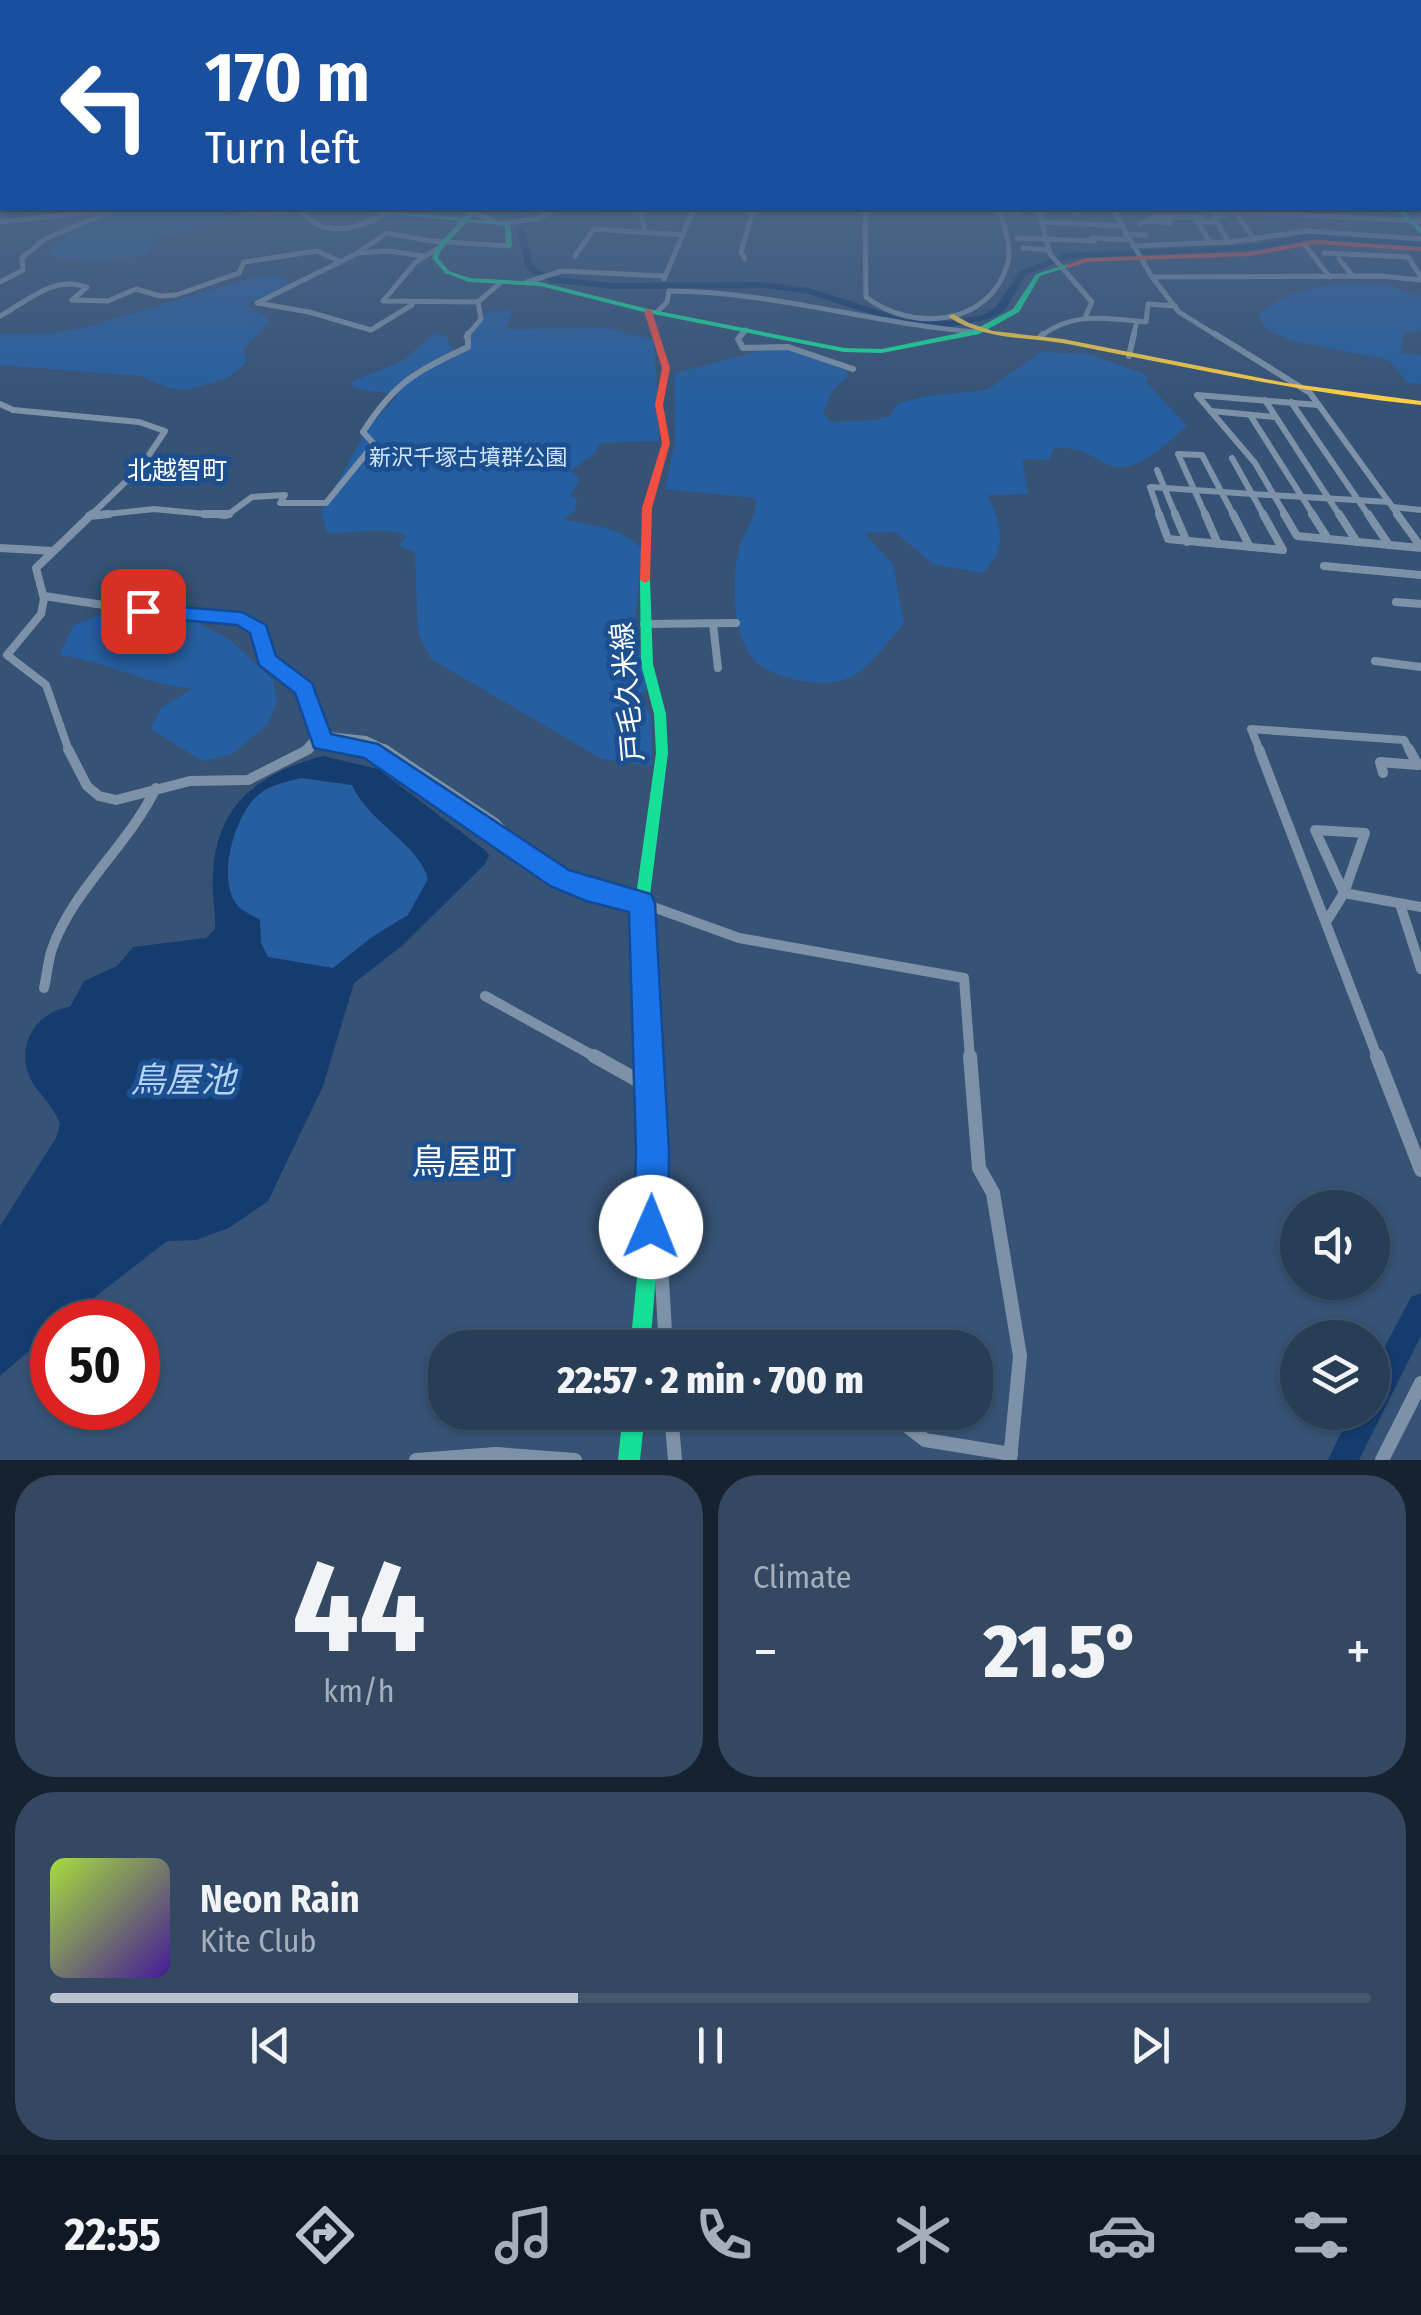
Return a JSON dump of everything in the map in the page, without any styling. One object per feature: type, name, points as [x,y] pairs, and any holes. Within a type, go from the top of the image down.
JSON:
[{"type":"street","points":[[0,282],[23,267]]},
{"type":"street","points":[[0,316],[39,290],[74,282],[87,287],[72,300],[108,300],[136,289],[166,296],[239,273],[243,267]]},
{"type":"street","points":[[328,267],[257,303],[310,312],[370,330],[412,304]]},
{"type":"street","points":[[413,267],[383,301],[478,302],[500,282]]},
{"type":"street","points":[[443,267],[469,280],[500,282],[531,280],[558,272],[664,278]]},
{"type":"street","points":[[652,312],[668,302],[664,278],[669,267]]},
{"type":"street","points":[[866,267],[866,296],[884,309],[924,317],[953,317],[982,305],[1006,267]]},
{"type":"street","points":[[531,280],[652,312],[854,351],[882,351],[972,331],[1016,310],[1042,267]]},
{"type":"street","points":[[1064,267],[1092,302],[1086,315]]},
{"type":"street","points":[[1146,267],[1191,322],[1300,386],[1318,405],[1421,548]]},
{"type":"street","points":[[1326,267],[1330,277]]},
{"type":"street","points":[[1346,267],[1352,275]]},
{"type":"street","points":[[1357,267],[1362,274]]},
{"type":"street","points":[[1384,267],[1388,274]]},
{"type":"street","points":[[1152,277],[1202,271],[1421,278]]},
{"type":"street","points":[[669,290],[716,291],[759,301],[840,310],[911,327],[1040,337],[1350,397],[1421,402]]},
{"type":"street","points":[[86,516],[154,508],[226,516],[262,494],[285,495],[280,503],[326,503],[374,444],[364,432],[387,394],[420,369],[468,348],[466,337],[481,319],[478,302]]},
{"type":"street","points":[[1040,337],[1046,330],[1086,315],[1146,322],[1148,304],[1175,306]]},
{"type":"street","name":"戸毛久米線","points":[[642,1330],[651,1227],[642,903],[662,752],[644,624],[647,508],[666,443],[660,405],[666,368],[652,312]]},
{"type":"street","points":[[953,317],[972,331]]},
{"type":"street","points":[[1129,356],[1137,321]]},
{"type":"street","points":[[746,330],[738,338],[743,348],[788,347],[853,369]]},
{"type":"street","points":[[1318,405],[1196,395],[1243,446],[1297,536],[1421,548]]},
{"type":"street","points":[[1265,400],[1357,542]]},
{"type":"street","points":[[1291,402],[1389,545]]},
{"type":"street","points":[[0,404],[14,410],[139,422],[165,431],[141,466],[36,568],[34,576],[44,596],[43,611],[7,655],[50,689],[83,786],[104,799],[116,800],[204,780],[248,780],[310,749],[319,735]]},
{"type":"street","points":[[1211,411],[1276,417]]},
{"type":"street","points":[[1250,414],[1328,539]]},
{"type":"street","points":[[1218,544],[1178,454],[1202,455],[1250,547]]},
{"type":"street","points":[[1232,458],[1253,494],[1283,550],[1168,540],[1150,487],[1194,491],[1222,492],[1253,494],[1274,495],[1302,496],[1359,500],[1421,510]]},
{"type":"street","points":[[1157,470],[1187,542]]},
{"type":"street","points":[[1407,527],[1421,529]]},
{"type":"street","points":[[0,548],[53,551]]},
{"type":"street","points":[[1324,566],[1421,575]]},
{"type":"street","points":[[44,596],[143,611],[242,618],[259,630],[266,659],[304,689],[319,735]]},
{"type":"street","points":[[1396,602],[1421,604]]},
{"type":"street","points":[[644,624],[736,623]]},
{"type":"street","points":[[713,624],[718,668]]},
{"type":"street","points":[[1374,661],[1421,667]]},
{"type":"street","points":[[1420,765],[1404,740],[1251,729],[1421,1170]]},
{"type":"street","points":[[319,735],[366,740],[394,753],[495,823],[521,850],[572,884],[642,903],[740,938],[964,978],[979,1168],[993,1193],[1020,1356],[1010,1457],[925,1440],[912,1430]]},
{"type":"street","points":[[1383,773],[1380,762],[1420,765]]},
{"type":"street","points":[[44,988],[52,948],[73,910],[141,819],[156,788]]},
{"type":"street","points":[[1326,922],[1344,893],[1365,832],[1315,830],[1344,893],[1421,907]]},
{"type":"street","points":[[1400,904],[1416,940],[1421,969]]},
{"type":"street","points":[[485,996],[637,1080],[649,1079]]},
{"type":"street","points":[[651,1227],[660,1246],[665,1330]]},
{"type":"street","points":[[1382,1460],[1421,1383]]},
{"type":"street","points":[[629,1460],[632,1430]]},
{"type":"street","points":[[672,1430],[675,1460]]},
{"type":"street","points":[[416,1460],[470,1454],[547,1455],[576,1460]]},
{"type":"green space","points":[[261,275],[281,276],[292,285],[245,304],[269,322],[244,349],[247,362],[228,378],[186,390],[140,376],[0,365],[0,333],[51,334],[87,327]]},
{"type":"green space","points":[[1352,283],[1386,285],[1421,296],[1421,331],[1404,333],[1400,353],[1421,355],[1421,384],[1408,383],[1389,360],[1292,341],[1265,329],[1258,315],[1290,295]]},
{"type":"green space","name":"新沢千塚古墳群公園","points":[[513,310],[506,329],[608,328],[653,339],[659,441],[600,443],[594,454],[570,471],[580,478],[570,496],[577,498],[575,511],[563,519],[614,531],[643,549],[634,628],[650,689],[637,694],[651,716],[652,766],[602,759],[431,659],[418,633],[415,552],[399,545],[407,536],[378,530],[327,533],[321,511],[369,427],[398,395],[354,388],[351,382],[402,361],[437,331],[447,338],[454,351],[466,346],[485,312]]},
{"type":"green space","points":[[779,346],[846,370],[848,376],[832,391],[823,414],[832,422],[874,420],[889,416],[899,403],[987,390],[1040,352],[1090,354],[1149,376],[1145,381],[1187,426],[1149,457],[1127,466],[1116,467],[1069,448],[1054,448],[1049,460],[1022,459],[1028,494],[988,495],[1000,536],[996,555],[982,573],[933,564],[895,532],[864,533],[893,564],[904,624],[860,672],[835,682],[797,680],[769,671],[755,661],[738,623],[736,562],[755,511],[755,498],[665,489],[675,441],[674,373]]},
{"type":"green space","points":[[111,611],[197,622],[230,640],[273,680],[277,702],[267,725],[232,754],[202,761],[151,729],[161,708],[192,689],[59,655],[74,625]]},
{"type":"green space","points":[[301,778],[352,785],[370,811],[415,855],[429,879],[408,915],[333,968],[268,957],[261,943],[260,920],[239,907],[228,882],[230,850],[249,806],[267,789]]},
{"type":"water","name":"鳥屋池","points":[[323,756],[378,769],[489,856],[403,945],[354,983],[323,1086],[268,1201],[229,1228],[196,1240],[167,1241],[91,1300],[30,1300],[30,1350],[0,1376],[0,1226],[56,1138],[60,1124],[30,1078],[27,1042],[48,1015],[70,1007],[84,981],[117,966],[133,947],[206,938],[215,929],[213,873],[223,828],[246,795],[280,772]],"holes":[[[301,778],[352,785],[360,799],[423,866],[428,879],[408,915],[333,968],[268,957],[261,943],[260,920],[239,907],[228,882],[230,850],[241,818],[267,789]]]},
{"type":"waterway","points":[[531,267],[554,280],[614,286],[762,285],[806,290],[896,319],[950,324],[985,317],[1000,309],[1023,273],[1038,267]]},
{"type":"waterway","points":[[1390,1367],[1421,1307]]},
{"type":"waterway","points":[[1343,1460],[1358,1430]]},
{"type":"traffic: fast","points":[[443,267],[469,280],[540,284],[648,311],[844,350],[882,351],[976,332],[1016,310],[1038,275],[1064,267]]},
{"type":"traffic: fast","points":[[642,1330],[651,1227],[652,1150],[642,903],[662,753],[660,714],[647,664],[645,580]]},
{"type":"traffic: fast","points":[[629,1460],[632,1430]]},
{"type":"traffic: slow","points":[[953,316],[993,333],[1063,341],[1286,385],[1421,403]]},
{"type":"traffic: jam","points":[[645,580],[647,508],[666,443],[659,405],[666,368],[648,311]]},
{"type":"district","name":"北越智町","points":[[177,470]]},
{"type":"district","name":"鳥屋町","points":[[464,1162]]},
{"type":"route","points":[[143,611],[242,618],[259,630],[266,659],[304,689],[322,742],[370,750],[560,878],[586,890],[642,903],[652,1150],[651,1227]]}]
